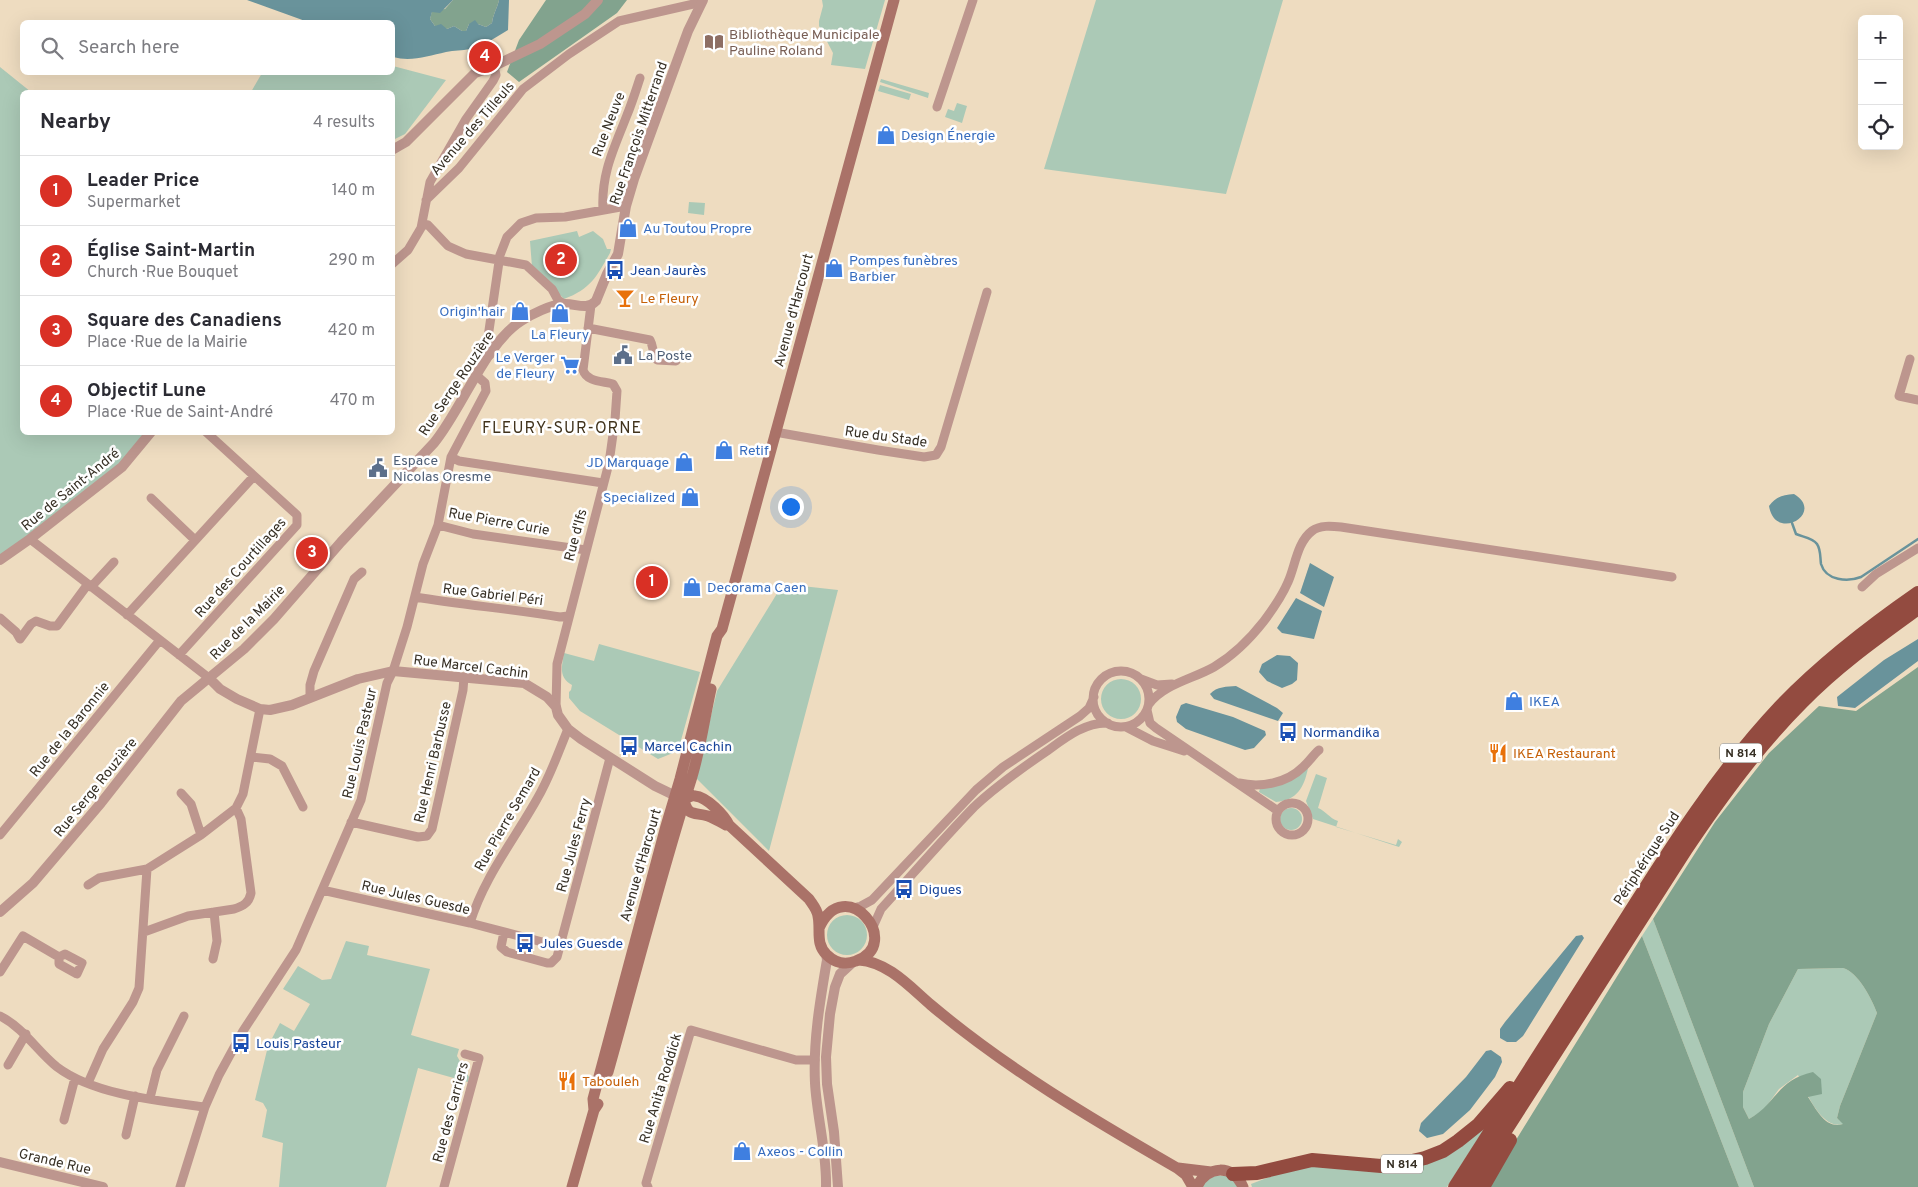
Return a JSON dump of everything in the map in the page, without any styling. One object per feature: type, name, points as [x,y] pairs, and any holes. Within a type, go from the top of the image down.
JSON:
[{"type":"highway","name":"Périphérique Sud","points":[[1455,1187],[1695,812],[1752,739],[1781,706],[1847,645],[1918,593]]},
{"type":"highway","name":"Périphérique Sud","points":[[1469,1187],[1686,849],[1744,767],[1802,702],[1831,675],[1877,637],[1918,608]]},
{"type":"highway","name":"N 814","points":[[1233,1174],[1257,1173],[1312,1160],[1380,1166],[1395,1165],[1425,1158],[1443,1151],[1478,1125],[1534,1062]]},
{"type":"highway","name":"N 814","points":[[1483,1187],[1515,1132],[1514,1117]]},
{"type":"main road","name":"Avenue d'Harcourt","points":[[594,1110],[593,1099],[666,826],[693,772],[723,637],[722,629],[894,0]]},
{"type":"main road","points":[[729,825],[708,816],[690,812],[680,798],[692,795],[698,796],[712,806],[729,825],[809,899],[817,911],[819,941],[826,954],[840,963],[856,961],[875,963],[890,971],[946,1018],[1018,1071],[1104,1126],[1177,1168],[1186,1175],[1192,1187]]},
{"type":"main road","name":"Avenue d'Harcourt","points":[[572,1187],[594,1110],[599,1102],[662,883],[680,798]]},
{"type":"main road","points":[[809,899],[826,908],[835,910],[853,908],[865,914],[874,933],[876,950],[890,971]]},
{"type":"main road","points":[[819,928],[823,920],[835,910]]},
{"type":"main road","points":[[856,961],[870,950],[874,933]]},
{"type":"main road","points":[[1177,1168],[1211,1172],[1220,1170],[1233,1174],[1240,1180],[1243,1187]]},
{"type":"main road","points":[[1197,1187],[1202,1178],[1211,1172]]},
{"type":"street","points":[[395,148],[406,142],[475,73],[540,44],[584,14],[598,0]]},
{"type":"street","points":[[937,106],[972,0]]},
{"type":"street","name":"Avenue des Tilleuls","points":[[426,200],[460,168],[523,89],[569,54],[619,22],[702,1]]},
{"type":"street","name":"Rue François Mitterrand","points":[[590,305],[598,297],[607,274],[618,254],[626,206],[634,179],[686,37],[702,1]]},
{"type":"street","points":[[395,261],[408,250],[423,224],[430,182],[466,119],[494,81],[496,75],[494,66]]},
{"type":"street","name":"Rue Neuve","points":[[603,210],[602,197],[607,164],[628,114],[640,78]]},
{"type":"street","points":[[490,355],[487,344],[499,260],[507,237],[521,223],[536,218],[565,217],[626,206]]},
{"type":"street","points":[[423,224],[428,225],[448,246],[466,254],[526,265],[552,289],[558,300],[564,304],[585,307],[590,305],[588,328],[650,340],[653,345],[653,354],[657,360],[676,361]]},
{"type":"street","name":"Rue du Stade","points":[[775,432],[886,452],[924,457],[936,455],[941,447],[987,292]]},
{"type":"street","name":"Rue Serge Rouzière","points":[[363,518],[438,439],[490,355],[508,332],[521,321],[544,310],[564,304]]},
{"type":"street","name":"Rue d'Ifs","points":[[556,707],[557,664],[610,457],[617,391],[613,384],[589,379],[584,376],[582,370],[588,328]]},
{"type":"street","points":[[1910,360],[1899,396],[1918,400]]},
{"type":"street","name":"Rue Louis Pasteur","points":[[180,1187],[205,1107],[231,1051],[296,950],[361,800],[387,683],[393,671],[423,564],[438,525],[451,458],[486,391],[485,383],[477,376]]},
{"type":"street","name":"Rue de Saint-André","points":[[0,560],[122,467],[149,435]]},
{"type":"street","name":"Rue des Courtillages","points":[[179,655],[297,525],[297,516],[209,435]]},
{"type":"street","points":[[451,458],[502,468],[603,482]]},
{"type":"street","points":[[127,615],[254,476]]},
{"type":"street","points":[[151,498],[195,540]]},
{"type":"street","name":"Rue de la Mairie","points":[[209,678],[274,619],[363,518]]},
{"type":"street","name":"Rue Pierre Curie","points":[[438,525],[473,534],[586,550]]},
{"type":"street","points":[[1126,726],[1141,719],[1156,696],[1224,661],[1251,637],[1270,613],[1284,590],[1302,544],[1314,530],[1323,527],[1335,526],[1672,577]]},
{"type":"street","points":[[30,539],[209,678],[220,689],[260,709],[244,794],[236,808],[200,835],[147,868],[99,878],[88,885]]},
{"type":"street","points":[[1862,586],[1876,574],[1918,548]]},
{"type":"street","points":[[0,618],[16,632],[20,639],[31,624],[36,621],[50,626],[57,626],[90,586],[114,562]]},
{"type":"street","points":[[310,698],[310,685],[318,663],[354,579],[362,572]]},
{"type":"street","name":"Rue Gabriel Péri","points":[[415,597],[457,604],[502,607],[560,617],[568,616]]},
{"type":"street","name":"Rue de la Baronnie","points":[[0,835],[160,640]]},
{"type":"street","name":"Rue Marcel Cachin","points":[[260,709],[280,709],[358,679],[393,671],[528,684],[545,696],[556,707],[558,715],[568,729],[654,786],[680,798]]},
{"type":"street","points":[[853,908],[872,900],[976,790],[1003,767],[1080,716],[1089,708],[1100,680],[1111,673],[1127,672],[1157,685],[1178,683]]},
{"type":"street","name":"Rue Henri Barbusse","points":[[351,822],[418,837],[427,836],[432,830],[463,690],[464,677]]},
{"type":"street","name":"Rue Serge Rouzière","points":[[0,912],[33,883],[101,803],[182,701],[209,678]]},
{"type":"street","points":[[1141,679],[1147,688],[1149,719],[1153,726],[1278,811]]},
{"type":"street","points":[[1094,697],[1096,711],[1108,724]]},
{"type":"street","points":[[874,933],[881,908],[975,806],[1025,766],[1078,730],[1094,724],[1126,726],[1153,741],[1194,755]]},
{"type":"street","name":"Rue Pierre Semard","points":[[470,923],[492,870],[538,797],[568,729]]},
{"type":"street","points":[[1231,780],[1253,785],[1279,781],[1300,770],[1319,750]]},
{"type":"street","points":[[250,757],[270,759],[282,766],[303,807]]},
{"type":"street","name":"Rue Jules Ferry","points":[[562,939],[610,758]]},
{"type":"street","points":[[181,793],[191,804],[200,835]]},
{"type":"street","points":[[144,932],[188,916],[242,907],[246,904],[250,897],[241,819],[236,808]]},
{"type":"street","points":[[88,1083],[104,1049],[137,995],[144,932],[147,868]]},
{"type":"street","name":"Rue Jules Guesde","points":[[322,890],[470,923],[550,944],[556,944],[562,939]]},
{"type":"street","points":[[213,959],[218,941],[214,912]]},
{"type":"street","points":[[504,932],[501,942],[503,950],[547,963],[551,963],[557,957],[562,939]]},
{"type":"street","points":[[0,972],[23,936],[59,957]]},
{"type":"street","points":[[826,954],[827,960],[816,1027],[815,1060],[826,1187]]},
{"type":"street","points":[[838,1187],[826,1057],[830,1014],[835,987],[840,974],[856,961]]},
{"type":"street","points":[[0,1016],[26,1034],[50,1060],[75,1078],[135,1096],[205,1107]]},
{"type":"street","points":[[150,1098],[157,1070],[184,1016]]},
{"type":"street","name":"Rue Anita Roddick","points":[[648,1187],[646,1183],[690,1030],[796,1060],[815,1060]]},
{"type":"street","points":[[8,1065],[26,1034]]},
{"type":"street","name":"Rue des Carriers","points":[[444,1187],[479,1058],[465,1054]]},
{"type":"street","points":[[64,1120],[75,1078]]},
{"type":"street","points":[[126,1135],[135,1096]]},
{"type":"street","name":"Grande Rue","points":[[0,1162],[103,1187]]},
{"type":"green space","points":[[453,0],[499,0],[492,23],[486,27],[478,24],[469,24],[466,31],[462,31],[454,26],[447,29],[435,26],[430,19],[432,11],[445,9]]},
{"type":"green space","points":[[546,0],[627,0],[617,13],[519,82],[507,72],[519,40]]},
{"type":"green space","points":[[822,0],[885,0],[865,69],[831,65],[833,53],[819,26],[823,6]]},
{"type":"green space","points":[[1096,0],[1283,0],[1226,194],[1044,169]]},
{"type":"green space","points":[[0,67],[29,90],[20,90],[20,435],[149,435],[122,467],[0,560]]},
{"type":"green space","points":[[395,67],[446,80],[405,134],[395,139],[395,90],[252,90],[261,75],[395,75]]},
{"type":"green space","points":[[881,79],[929,93],[928,98],[880,82]]},
{"type":"green space","points":[[880,85],[911,94],[909,100],[878,91]]},
{"type":"green space","points":[[957,103],[967,106],[962,123],[945,117],[948,109],[954,111]]},
{"type":"green space","points":[[689,202],[705,203],[704,215],[688,213]]},
{"type":"green space","points":[[577,231],[579,237],[593,231],[603,239],[607,249],[611,249],[592,281],[581,291],[564,299],[532,267],[530,241]]},
{"type":"green space","points":[[793,585],[838,590],[769,851],[696,778],[717,691],[781,587]]},
{"type":"green space","points":[[599,644],[700,672],[678,751],[658,759],[580,711],[569,698],[572,685],[565,678],[562,671],[564,653],[594,661]]},
{"type":"green space","points":[[1918,667],[1918,1187],[1754,1187],[1653,919],[1715,822],[1769,753],[1819,706],[1856,711]],"holes":[[[1843,968],[1849,971],[1864,987],[1877,1013],[1840,1106],[1837,1118],[1843,1124],[1831,1124],[1827,1121],[1808,1097],[1822,1094],[1821,1079],[1813,1072],[1801,1076],[1784,1086],[1766,1106],[1749,1119],[1743,1107],[1743,1092],[1769,1024],[1798,969]]]},
{"type":"green space","points":[[1121,679],[1132,682],[1138,688],[1141,699],[1138,710],[1132,716],[1121,719],[1110,716],[1104,710],[1101,699],[1104,688],[1110,682]]},
{"type":"green space","points":[[1308,768],[1302,787],[1289,799],[1276,802],[1259,792],[1260,788]]},
{"type":"green space","points":[[1316,774],[1327,778],[1318,808],[1338,821],[1336,827],[1313,819],[1306,801]]},
{"type":"green space","points":[[1291,808],[1299,811],[1302,819],[1299,827],[1291,830],[1283,827],[1280,819],[1283,811]]},
{"type":"green space","points":[[1356,833],[1396,845],[1398,839],[1402,842],[1399,847]]},
{"type":"green space","points":[[851,915],[858,918],[864,924],[867,935],[866,943],[858,952],[851,955],[843,955],[836,952],[828,943],[827,931],[830,924],[839,916]]},
{"type":"green space","points":[[1653,919],[1754,1187],[1739,1187],[1642,936]]},
{"type":"green space","points":[[1642,936],[1739,1187],[1487,1187]]},
{"type":"green space","points":[[346,941],[369,946],[367,955],[430,969],[411,1035],[459,1049],[457,1056],[469,1077],[468,1082],[418,1068],[386,1187],[279,1187],[283,1143],[262,1137],[267,1110],[263,1103],[255,1100],[268,1046],[280,1023],[294,1031],[310,1004],[283,989],[298,966],[322,980],[331,979]]},
{"type":"green space","points":[[1843,968],[1859,980],[1877,1013],[1840,1106],[1837,1118],[1844,1124],[1836,1125],[1828,1122],[1821,1116],[1798,1075],[1779,1089],[1763,1111],[1749,1119],[1743,1107],[1743,1092],[1769,1024],[1798,969]]},
{"type":"green space","points":[[1494,1114],[1447,1187],[1252,1187],[1251,1184],[1298,1166],[1402,1168]]},
{"type":"green space","points":[[1211,1175],[1230,1176],[1238,1187],[1200,1187]]},
{"type":"water","points":[[247,0],[453,0],[440,13],[432,12],[430,19],[435,26],[441,24],[447,29],[454,26],[462,31],[466,31],[469,24],[475,20],[478,24],[486,27],[492,23],[499,0],[509,0],[508,30],[475,48],[449,51],[419,58],[395,57],[395,20],[302,20]]},
{"type":"water","points":[[1794,494],[1802,501],[1804,509],[1802,516],[1796,521],[1780,522],[1773,517],[1769,506],[1780,497]]},
{"type":"water","points":[[1310,563],[1334,577],[1324,607],[1300,593]]},
{"type":"water","points":[[1296,598],[1322,611],[1314,639],[1282,633],[1277,628]]},
{"type":"water","points":[[1918,639],[1918,661],[1855,708],[1838,706],[1837,697],[1884,660]]},
{"type":"water","points":[[1277,655],[1290,656],[1298,663],[1297,680],[1282,688],[1267,681],[1259,672],[1262,664]]},
{"type":"water","points":[[1236,686],[1283,713],[1278,721],[1214,699],[1210,694],[1219,688]]},
{"type":"water","points":[[1186,703],[1233,717],[1265,731],[1266,735],[1254,748],[1245,750],[1186,729],[1177,722],[1176,717],[1181,705]]},
{"type":"water","points":[[1582,935],[1584,938],[1523,1036],[1516,1042],[1507,1042],[1500,1038],[1500,1029],[1505,1022],[1576,936]]},
{"type":"water","points":[[1491,1050],[1501,1057],[1502,1062],[1495,1077],[1470,1110],[1443,1134],[1427,1138],[1419,1131],[1421,1123],[1466,1077],[1486,1051]]},
{"type":"waterway","points":[[1792,523],[1796,534],[1810,539],[1817,544],[1824,570],[1832,577],[1844,580],[1861,577],[1918,539]]},
{"type":"place","name":"Bibliothèque Municipale Pauline Roland","points":[[714,42]]},
{"type":"place","name":"Objectif Lune","points":[[485,57]]},
{"type":"place","name":"Design Énergie","points":[[886,135]]},
{"type":"place","name":"Au Toutou Propre","points":[[628,228]]},
{"type":"place","name":"Église Saint-Martin","points":[[561,260]]},
{"type":"place","name":"Pompes funèbres Barbier","points":[[834,268]]},
{"type":"place","name":"Jean Jaurès","points":[[615,270]]},
{"type":"place","name":"Le Fleury","points":[[625,298]]},
{"type":"place","name":"Origin'hair","points":[[520,311]]},
{"type":"place","name":"La Fleury","points":[[560,313]]},
{"type":"place","name":"La Poste","points":[[623,355]]},
{"type":"place","name":"Le Verger de Fleury","points":[[570,365]]},
{"type":"place","name":"Retif","points":[[724,450]]},
{"type":"place","name":"JD Marquage","points":[[684,462]]},
{"type":"place","name":"Espace Nicolas Oresme","points":[[378,468]]},
{"type":"place","name":"Specialized","points":[[690,497]]},
{"type":"place","name":"Square des Canadiens","points":[[312,553]]},
{"type":"place","name":"Leader Price","points":[[652,582]]},
{"type":"place","name":"Decorama Caen","points":[[692,587]]},
{"type":"place","name":"IKEA","points":[[1514,701]]},
{"type":"place","name":"Normandika","points":[[1288,732]]},
{"type":"place","name":"Marcel Cachin","points":[[629,746]]},
{"type":"place","name":"IKEA Restaurant","points":[[1498,753]]},
{"type":"place","name":"Digues","points":[[904,889]]},
{"type":"place","name":"Jules Guesde","points":[[525,943]]},
{"type":"place","name":"Louis Pasteur","points":[[241,1043]]},
{"type":"place","name":"Tabouleh","points":[[567,1081]]},
{"type":"place","name":"Axeos - Collin","points":[[742,1151]]},
{"type":"district","name":"FLEURY-SUR-ORNE","points":[[562,427]]}]
